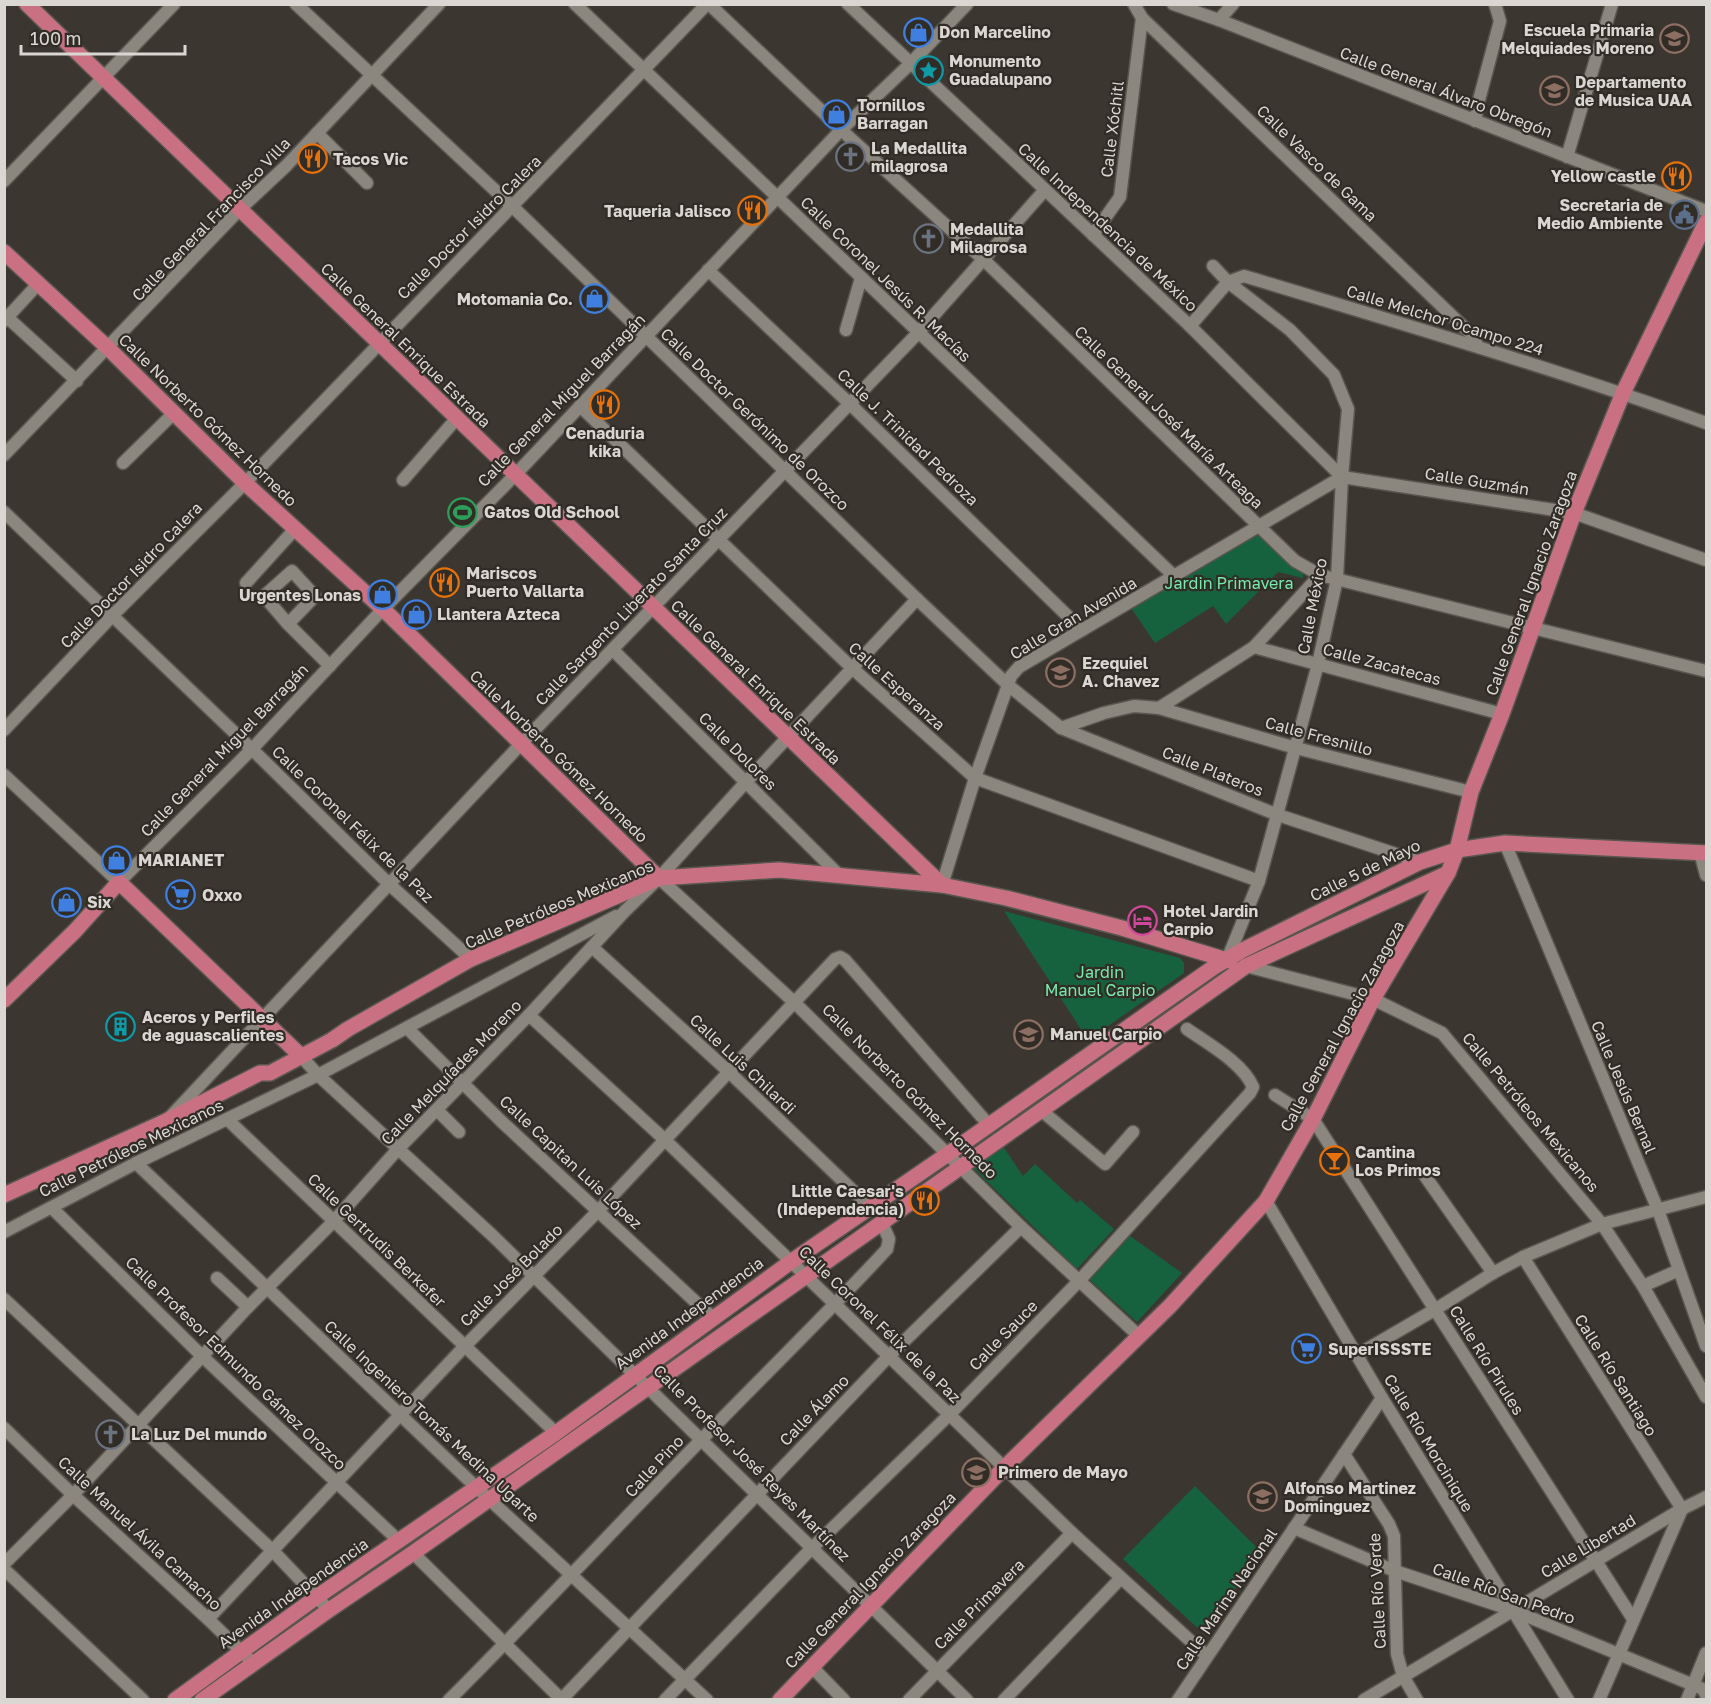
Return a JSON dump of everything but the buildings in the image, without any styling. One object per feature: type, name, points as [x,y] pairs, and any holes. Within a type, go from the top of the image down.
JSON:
[{"type":"main road","name":"Calle General Enrique Estrada","points":[[27,4],[942,885]]},
{"type":"main road","name":"Calle General Ignacio Zaragoza","points":[[780,1700],[1004,1468],[1170,1306],[1266,1201],[1312,1119],[1373,999],[1448,873],[1457,850],[1471,792],[1502,714],[1574,513],[1623,393],[1707,222]]},
{"type":"main road","name":"Calle Norberto Gómez Hornedo","points":[[4,252],[108,348],[245,483],[383,609],[658,879]]},
{"type":"main road","name":"Calle 5 de Mayo","points":[[1227,960],[1420,862],[1457,850],[1505,843],[1703,852]]},
{"type":"main road","name":"Calle Petróleos Mexicanos","points":[[4,1195],[166,1121],[261,1073],[265,1064],[297,1052],[328,1032],[348,1029],[471,959],[658,879],[778,870],[942,885],[1006,898],[1122,928],[1246,966]]},
{"type":"main road","points":[[202,1700],[1246,966],[1448,873]]},
{"type":"main road","name":"Calle General Miguel Barragán","points":[[4,1000],[75,930],[119,882]]},
{"type":"main road","name":"Calle Profesor José Reyes Martínez","points":[[119,882],[297,1052]]},
{"type":"main road","name":"Avenida Independencia","points":[[175,1700],[318,1596],[556,1433],[792,1261],[1227,960]]},
{"type":"street","points":[[6,176],[174,4]]},
{"type":"street","name":"Calle Doctor Gerónimo de Orozco","points":[[296,4],[513,207],[645,337],[1008,685]]},
{"type":"street","name":"Calle General Francisco Villa","points":[[4,455],[240,209],[317,134],[439,4]]},
{"type":"street","name":"Calle Coronel Jesús R. Macías","points":[[575,4],[1174,576]]},
{"type":"street","name":"Calle Doctor Isidro Calera","points":[[4,730],[112,616],[245,483],[708,4]]},
{"type":"street","name":"Calle General José María Arteaga","points":[[708,4],[841,130],[984,260],[1295,561],[1320,575],[1707,671]]},
{"type":"street","name":"Calle Independencia de México","points":[[848,4],[1190,326],[1342,477]]},
{"type":"street","name":"Calle General Miguel Barragán","points":[[119,882],[252,749],[841,130],[910,64],[967,4]]},
{"type":"street","name":"Calle Vasco de Gama","points":[[1134,4],[1142,18],[1464,327],[1473,336],[1477,345]]},
{"type":"street","name":"Calle General Álvaro Obregón","points":[[1173,4],[1707,211]]},
{"type":"street","points":[[1219,20],[1233,4]]},
{"type":"street","points":[[1475,121],[1500,21],[1495,4]]},
{"type":"street","points":[[1567,157],[1611,4]]},
{"type":"street","name":"Calle Xóchitl","points":[[1093,236],[1120,196],[1142,18]]},
{"type":"street","points":[[317,134],[367,183]]},
{"type":"street","name":"Calle Sargento Liberato Santa Cruz","points":[[166,1121],[521,744],[918,333],[1044,191]]},
{"type":"street","name":"Calle México","points":[[1213,266],[1228,282],[1290,330],[1334,375],[1348,409],[1337,579],[1318,664],[1259,881],[1227,960]]},
{"type":"street","name":"Calle J. Trinidad Pedroza","points":[[708,270],[849,403],[1082,630]]},
{"type":"street","name":"Calle Melchor Ocampo 224","points":[[1228,282],[1244,276],[1477,345],[1707,423]]},
{"type":"street","points":[[846,330],[861,278]]},
{"type":"street","points":[[1190,326],[1228,282]]},
{"type":"street","points":[[38,284],[6,320],[77,381]]},
{"type":"street","name":"Calle Esperanza","points":[[580,406],[852,668],[975,778],[1259,881]]},
{"type":"street","points":[[123,463],[174,413]]},
{"type":"street","points":[[403,480],[457,418]]},
{"type":"street","name":"Calle Gran Avenida","points":[[942,885],[975,778],[1011,676],[1019,667],[1342,477]]},
{"type":"street","name":"Calle Guzmán","points":[[1342,477],[1574,513],[1707,560]]},
{"type":"street","name":"Calle Coronel Félix de la Paz","points":[[4,513],[252,749],[389,884],[471,959]]},
{"type":"street","points":[[246,583],[295,529]]},
{"type":"street","points":[[1159,708],[1254,647],[1320,575]]},
{"type":"street","name":"Calle Melquíades Moreno","points":[[4,1564],[73,1495],[248,1307],[333,1222],[398,1149],[658,879],[917,599]]},
{"type":"street","points":[[288,624],[330,666]]},
{"type":"street","name":"Calle Zacatecas","points":[[1254,647],[1502,714]]},
{"type":"street","name":"Calle Dolores","points":[[613,650],[840,876]]},
{"type":"street","name":"Calle Plateros","points":[[1008,685],[1061,728],[1278,815],[1420,862]]},
{"type":"street","name":"Calle Fresnillo","points":[[1061,728],[1134,706],[1159,708],[1296,748],[1471,792]]},
{"type":"street","name":"Calle Profesor José Reyes Martínez","points":[[4,775],[119,882]]},
{"type":"street","name":"Calle Jesús Bernal","points":[[1505,843],[1658,1210],[1707,1346]]},
{"type":"street","points":[[1703,852],[1707,875]]},
{"type":"street","name":"Calle Norberto Gómez Hornedo","points":[[658,879],[795,1003],[1021,1227],[1139,1336]]},
{"type":"street","name":"Calle Petróleos Mexicanos","points":[[4,1232],[136,1163],[318,1075],[625,911]]},
{"type":"street","name":"Calle Luis Chilardi","points":[[592,947],[728,1071],[870,1207]]},
{"type":"street","name":"Calle José Bolado","points":[[208,1618],[836,959],[840,957],[852,968],[988,1124]]},
{"type":"street","name":"Calle Petróleos Mexicanos","points":[[1246,966],[1373,999],[1442,1033],[1602,1224],[1643,1286],[1707,1397]]},
{"type":"street","name":"Calle Coronel Félix de la Paz","points":[[529,1015],[792,1261],[1072,1533],[1207,1656]]},
{"type":"street","name":"Calle Capitan Luis López","points":[[407,1028],[462,1083],[714,1318]]},
{"type":"street","name":"Calle Sauce","points":[[665,1700],[812,1548],[949,1415],[1078,1281],[1250,1093],[1253,1087],[1250,1080],[1228,1058],[1187,1029]]},
{"type":"street","name":"Calle Profesor José Reyes Martínez","points":[[297,1052],[318,1075],[636,1374],[967,1700]]},
{"type":"street","points":[[1275,1095],[1312,1119]]},
{"type":"street","points":[[437,1110],[459,1132]]},
{"type":"street","points":[[1042,1111],[1105,1164],[1133,1132]]},
{"type":"street","name":"Calle Río Pirules","points":[[1312,1119],[1633,1619]]},
{"type":"street","name":"Calle Gertrudis Berkefer","points":[[228,1120],[556,1433]]},
{"type":"street","name":"Calle Ingeniero Tomás Medina Ugarte","points":[[136,1163],[477,1488],[707,1700]]},
{"type":"street","points":[[1425,1176],[1493,1273]]},
{"type":"street","points":[[1357,1355],[1523,1257],[1602,1224],[1707,1197]]},
{"type":"street","name":"Calle Río Morcinique","points":[[1266,1201],[1382,1398],[1568,1700]]},
{"type":"street","name":"Calle Profesor Edmundo Gámez Orozco","points":[[52,1208],[202,1356],[399,1541]]},
{"type":"street","name":"Calle Pino","points":[[449,1700],[573,1575],[887,1249],[889,1239],[882,1223]]},
{"type":"street","name":"Calle Álamo","points":[[561,1699],[889,1356],[1021,1227]]},
{"type":"street","name":"Calle Río Santiago","points":[[1523,1257],[1682,1509]]},
{"type":"street","points":[[1643,1286],[1678,1270]]},
{"type":"street","points":[[217,1278],[248,1307]]},
{"type":"street","points":[[4,1299],[273,1551],[329,1610]]},
{"type":"street","name":"Calle Marina Nacional","points":[[1178,1700],[1382,1398]]},
{"type":"street","name":"Calle Manuel Ávila Camacho","points":[[4,1428],[73,1495],[208,1618],[252,1664]]},
{"type":"street","name":"Calle Río Verde","points":[[1344,1454],[1389,1524],[1394,1536],[1397,1654],[1403,1676],[1417,1700]]},
{"type":"street","name":"Calle Libertad","points":[[1364,1700],[1682,1509],[1707,1497]]},
{"type":"street","points":[[1599,1700],[1682,1509]]},
{"type":"street","name":"Calle Río San Pedro","points":[[1294,1528],[1395,1571],[1512,1610],[1702,1690]]},
{"type":"street","name":"Calle Primavera","points":[[909,1700],[1072,1533]]},
{"type":"street","points":[[413,1553],[561,1699]]},
{"type":"street","points":[[4,1569],[143,1700]]},
{"type":"street","points":[[1004,1700],[1121,1578]]},
{"type":"street","points":[[1687,1700],[1702,1690],[1707,1653]]},
{"type":"street","points":[[812,1667],[844,1700]]},
{"type":"green space","name":"Jardin Primavera","points":[[1258,535],[1303,572],[1303,578],[1278,572],[1226,624],[1213,606],[1155,643],[1131,608],[1251,536]]},
{"type":"green space","name":"Jardin Manuel Carpio","points":[[1004,911],[1180,958],[1184,963],[1184,973],[1088,1040]]},
{"type":"green space","points":[[1004,1148],[1023,1176],[1035,1164],[1077,1203],[1080,1200],[1114,1229],[1077,1269],[972,1167]]},
{"type":"green space","points":[[1130,1236],[1182,1273],[1137,1322],[1090,1280]]},
{"type":"green space","points":[[1195,1486],[1261,1552],[1204,1634],[1123,1559]]},
{"type":"place","name":"Don Marcelino","points":[[918,32]]},
{"type":"place","name":"Escuela Primaria Melquiades Moreno","points":[[1675,39]]},
{"type":"place","name":"Monumento Guadalupano","points":[[928,70]]},
{"type":"place","name":"Departamento de Musica UAA","points":[[1554,91]]},
{"type":"place","name":"Tornillos Barragan","points":[[836,114]]},
{"type":"place","name":"La Medallita milagrosa","points":[[850,157]]},
{"type":"place","name":"Tacos Vic","points":[[312,159]]},
{"type":"place","name":"Yellow castle","points":[[1677,176]]},
{"type":"place","name":"Taqueria Jalisco","points":[[752,211]]},
{"type":"place","name":"Secretaria de Medio Ambiente","points":[[1684,214]]},
{"type":"place","name":"Medallita Milagrosa","points":[[929,238]]},
{"type":"place","name":"Motomania Co.","points":[[594,299]]},
{"type":"place","name":"Cenaduria kika","points":[[605,405]]},
{"type":"place","name":"Gatos Old School","points":[[463,512]]},
{"type":"place","name":"Mariscos Puerto Vallarta","points":[[445,582]]},
{"type":"place","name":"Urgentes Lonas","points":[[382,595]]},
{"type":"place","name":"Llantera Azteca","points":[[416,614]]},
{"type":"place","name":"Ezequiel A. Chavez","points":[[1061,672]]},
{"type":"place","name":"MARIANET","points":[[117,860]]},
{"type":"place","name":"Oxxo","points":[[181,895]]},
{"type":"place","name":"Six","points":[[66,902]]},
{"type":"place","name":"Hotel Jardin Carpio","points":[[1142,920]]},
{"type":"place","name":"Aceros y Perfiles de aguascalientes","points":[[121,1026]]},
{"type":"place","name":"Manuel Carpio","points":[[1029,1034]]},
{"type":"place","name":"Cantina Los Primos","points":[[1334,1161]]},
{"type":"place","name":"Little Caesar's (Independencia)","points":[[925,1200]]},
{"type":"place","name":"SuperISSSTE","points":[[1307,1349]]},
{"type":"place","name":"La Luz Del mundo","points":[[110,1434]]},
{"type":"place","name":"Primero de Mayo","points":[[977,1472]]},
{"type":"place","name":"Alfonso Martinez Dominguez","points":[[1263,1497]]}]
